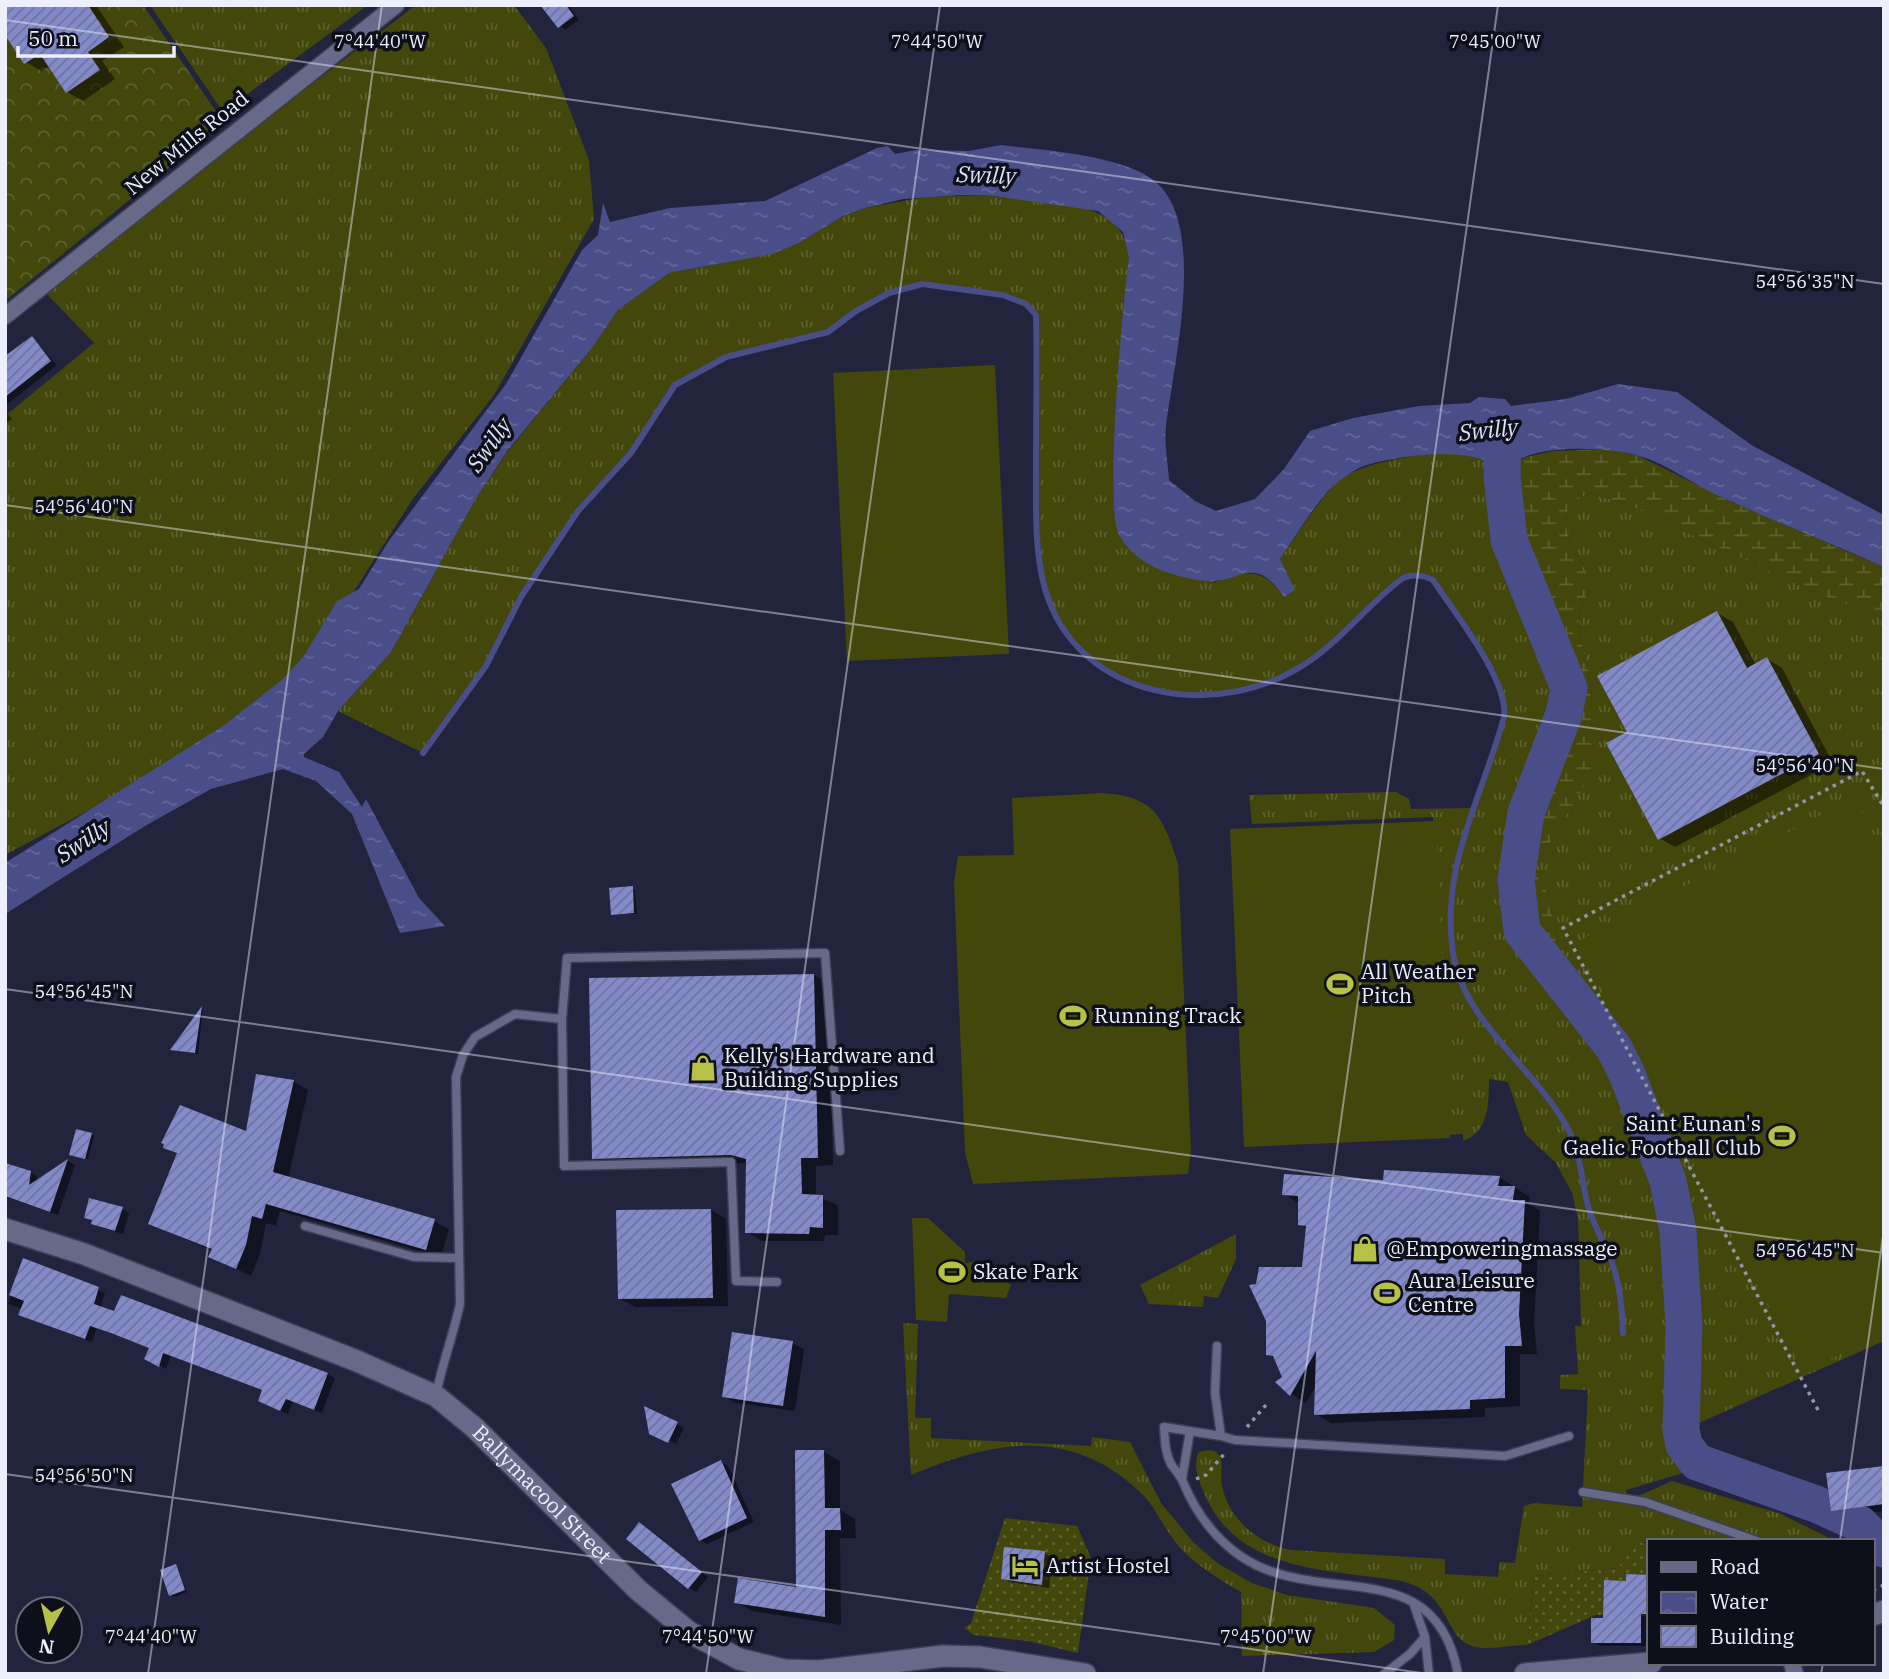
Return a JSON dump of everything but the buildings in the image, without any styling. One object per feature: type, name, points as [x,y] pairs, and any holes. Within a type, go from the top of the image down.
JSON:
[{"type":"main road","name":"Ballymacool Street","points":[[5,1229],[84,1254],[369,1366],[436,1396],[475,1428],[583,1538],[658,1607],[689,1632],[720,1651],[761,1670],[820,1671],[943,1656],[980,1657],[1084,1674]]},
{"type":"main road","points":[[1525,1674],[1647,1663]]},
{"type":"street","name":"New Mills Road","points":[[5,316],[397,5]]},
{"type":"lane","points":[[777,1282],[736,1281],[731,1162],[564,1166],[562,1019],[567,958],[825,953],[840,1151]]},
{"type":"lane","points":[[436,1396],[444,1354],[453,1336],[460,1304],[456,1077],[463,1055],[475,1037],[515,1014],[562,1019]]},
{"type":"lane","points":[[305,1226],[414,1257],[458,1258]]},
{"type":"lane","points":[[1217,1346],[1214,1393],[1221,1436]]},
{"type":"lane","points":[[1458,1674],[1453,1649],[1442,1625],[1395,1592],[1290,1577],[1246,1560],[1202,1520],[1167,1452],[1164,1427],[1236,1440],[1505,1455],[1569,1436]]},
{"type":"lane","points":[[1182,1482],[1190,1432]]},
{"type":"lane","points":[[1583,1492],[1645,1502],[1751,1539]]},
{"type":"lane","points":[[1414,1605],[1425,1637],[1429,1674]]},
{"type":"lane","points":[[1384,1674],[1410,1654],[1425,1637]]},
{"type":"path","points":[[1818,1410],[1563,928],[1862,771],[1882,804],[1884,801]]},
{"type":"path","points":[[1182,1482],[1206,1475],[1266,1405]]},
{"type":"path","points":[[1875,1589],[1884,1586]]},
{"type":"green space","points":[[5,5],[143,5],[224,123],[5,301]]},
{"type":"green space","points":[[150,5],[368,5],[223,112]]},
{"type":"green space","points":[[416,5],[514,5],[546,48],[589,160],[594,219],[494,395],[412,500],[327,634],[275,696],[201,750],[5,855],[5,416],[94,343],[42,289]]},
{"type":"green space","points":[[986,195],[1074,206],[1094,212],[1111,222],[1123,237],[1129,258],[1113,492],[1215,582],[1236,575],[1253,574],[1269,580],[1284,597],[1294,590],[1280,559],[1334,485],[1360,469],[1417,455],[1454,453],[1478,457],[1501,472],[1509,540],[1569,688],[1556,736],[1522,931],[1584,1010],[1577,984],[1562,965],[1549,896],[1535,868],[1595,766],[1591,691],[1579,624],[1583,602],[1594,586],[1569,540],[1565,515],[1575,501],[1589,493],[1627,504],[1814,592],[1884,618],[1884,1341],[1692,1426],[1698,1344],[1696,1278],[1685,1223],[1675,1205],[1684,1326],[1681,1430],[1690,1455],[1683,1473],[1626,1490],[1627,1501],[1672,1481],[1781,1514],[1831,1539],[1647,1539],[1647,1542],[1637,1542],[1618,1568],[1534,1576],[1527,1645],[1485,1648],[1462,1641],[1439,1605],[1418,1587],[1402,1581],[1289,1563],[1240,1540],[1220,1521],[1197,1475],[1198,1453],[1204,1451],[1211,1450],[1219,1455],[1222,1462],[1222,1486],[1238,1520],[1268,1542],[1291,1550],[1445,1559],[1445,1574],[1498,1577],[1500,1562],[1515,1563],[1524,1506],[1534,1503],[1582,1507],[1588,1390],[1560,1389],[1560,1375],[1578,1374],[1575,1326],[1581,1326],[1578,1218],[1572,1193],[1556,1163],[1526,1135],[1508,1082],[1489,1079],[1486,1116],[1472,1137],[1463,1141],[1463,1134],[1447,1135],[1433,817],[1252,824],[1249,795],[1396,792],[1409,799],[1411,809],[1472,808],[1505,708],[1498,682],[1433,580],[1420,576],[1399,581],[1308,662],[1273,681],[1234,692],[1195,695],[1156,691],[1120,678],[1088,657],[1063,628],[1042,574],[1036,511],[1036,315],[1026,304],[1003,295],[922,284],[889,293],[856,311],[828,332],[726,357],[675,385],[631,453],[578,511],[521,597],[486,666],[423,753],[338,711],[391,652],[475,500],[508,451],[592,348],[618,310],[669,273],[719,264],[799,243],[843,216],[865,208],[926,197]]},
{"type":"green space","points":[[995,365],[1009,654],[847,661],[833,373]]},
{"type":"green space","points":[[1609,449],[1639,456],[1736,504],[1884,567],[1884,618],[1814,592],[1627,504],[1589,493],[1575,501],[1565,515],[1569,540],[1594,586],[1583,602],[1579,624],[1591,691],[1592,745],[1596,766],[1535,868],[1549,896],[1562,965],[1577,984],[1585,1012],[1530,945],[1522,931],[1517,905],[1516,880],[1526,813],[1564,714],[1569,688],[1509,540],[1502,476],[1507,466],[1526,457],[1553,451]]},
{"type":"green space","name":"Running Track","points":[[1104,793],[1135,799],[1154,812],[1167,833],[1178,863],[1191,1149],[1188,1174],[973,1184],[965,1152],[954,882],[958,856],[1014,855],[1012,798]]},
{"type":"green space","name":"Saint Eunan's Gaelic Football Club","points":[[1854,798],[1884,856],[1884,1331],[1804,1373],[1577,942]]},
{"type":"green space","name":"All Weather Pitch","points":[[1436,821],[1450,1138],[1244,1147],[1230,829]]},
{"type":"green space","name":"Skate Park","points":[[912,1218],[928,1218],[965,1252],[965,1263],[977,1261],[1011,1285],[1006,1298],[949,1294],[947,1322],[916,1320]]},
{"type":"green space","points":[[1236,1234],[1236,1259],[1218,1298],[1204,1296],[1203,1307],[1149,1304],[1140,1285]]},
{"type":"green space","points":[[903,1323],[918,1324],[915,1418],[931,1418],[931,1438],[1091,1446],[1092,1437],[1130,1442],[1161,1503],[1193,1542],[1217,1563],[1252,1583],[1287,1595],[1374,1608],[1395,1625],[1394,1640],[1374,1652],[1242,1656],[1241,1592],[1194,1561],[1167,1531],[1144,1496],[1117,1473],[1090,1458],[1061,1449],[1032,1446],[1003,1448],[942,1463],[911,1475]]},
{"type":"green space","points":[[1005,1518],[1077,1526],[1091,1558],[1078,1653],[1028,1641],[974,1635],[964,1628],[971,1623]]},
{"type":"green space","points":[[1637,1542],[1647,1543],[1647,1616],[1596,1615],[1527,1645],[1534,1576],[1618,1568]]},
{"type":"water","name":"Swilly","points":[[1001,145],[1062,152],[1129,167],[1160,186],[1174,208],[1181,235],[1183,302],[1166,426],[1166,446],[1169,480],[1195,501],[1216,511],[1255,499],[1284,469],[1310,431],[1353,418],[1419,406],[1470,403],[1479,397],[1505,399],[1511,406],[1566,399],[1618,384],[1677,392],[1753,446],[1884,515],[1884,567],[1738,505],[1646,458],[1604,450],[1563,449],[1525,457],[1511,465],[1502,476],[1493,465],[1478,458],[1459,455],[1414,456],[1361,467],[1338,482],[1323,497],[1280,559],[1295,590],[1284,597],[1264,576],[1255,573],[1206,581],[1168,573],[1145,562],[1126,546],[1119,535],[1115,517],[1113,487],[1116,402],[1129,258],[1123,232],[1098,211],[986,195],[903,199],[843,216],[799,243],[772,254],[669,273],[618,310],[592,348],[508,450],[475,500],[391,652],[338,711],[323,737],[304,754],[304,757],[339,772],[362,807],[366,799],[419,898],[445,926],[400,933],[352,814],[316,781],[283,769],[211,789],[145,826],[5,914],[5,863],[223,726],[283,679],[304,656],[337,601],[359,589],[388,542],[506,384],[582,250],[598,235],[603,203],[610,222],[670,208],[765,201],[877,148],[888,146],[895,154],[916,150],[969,151]]},
{"type":"waterway","points":[[423,753],[486,666],[521,597],[578,511],[631,453],[675,385],[726,357],[828,332],[856,311],[889,293],[922,284],[1003,295],[1026,304],[1036,315],[1036,511],[1041,574],[1062,627],[1088,657],[1120,678],[1156,690],[1195,695],[1234,692],[1273,681],[1308,662],[1399,581],[1416,576],[1433,580],[1478,647],[1498,684],[1504,717],[1458,861],[1452,891],[1453,953],[1459,978],[1485,1023],[1539,1087],[1568,1129],[1578,1157],[1590,1213],[1617,1278],[1623,1333]]},
{"type":"waterway","name":"Swilly","points":[[1503,430],[1502,476],[1509,540],[1569,688],[1564,714],[1526,813],[1516,880],[1522,931],[1614,1048],[1627,1074],[1668,1181],[1678,1231],[1684,1326],[1681,1430],[1684,1445],[1697,1462],[1816,1504],[1860,1524],[1874,1539]]},
{"type":"waterway","points":[[1875,1540],[1884,1549]]},
{"type":"place","name":"All Weather Pitch","points":[[1340,984]]},
{"type":"place","name":"Running Track","points":[[1073,1016]]},
{"type":"place","name":"Kelly's Hardware and Building Supplies","points":[[703,1068]]},
{"type":"place","name":"Saint Eunan's Gaelic Football Club","points":[[1782,1136]]},
{"type":"place","name":"@Empoweringmassage","points":[[1365,1249]]},
{"type":"place","name":"Skate Park","points":[[952,1272]]},
{"type":"place","name":"Aura Leisure Centre","points":[[1387,1293]]},
{"type":"place","name":"Artist Hostel","points":[[1025,1566]]}]
